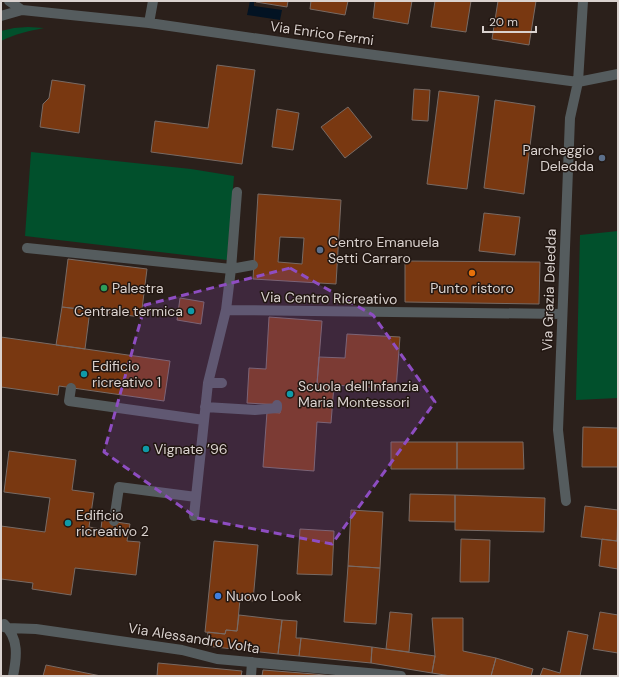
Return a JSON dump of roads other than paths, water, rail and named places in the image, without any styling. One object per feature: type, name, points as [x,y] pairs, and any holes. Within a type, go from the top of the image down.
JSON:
[{"type":"street","points":[[9,1],[22,10]]},
{"type":"street","points":[[149,23],[153,1]]},
{"type":"street","name":"Via Grazia Deledda","points":[[566,501],[558,430],[570,118],[578,82],[583,1]]},
{"type":"street","points":[[1,16],[22,10]]},
{"type":"street","name":"Via Enrico Fermi","points":[[22,10],[149,23],[578,82],[618,74]]},
{"type":"street","points":[[194,516],[208,383],[226,310],[237,192]]},
{"type":"street","points":[[27,248],[231,269],[253,265]]},
{"type":"street","name":"Via Centro Ricreativo","points":[[226,310],[562,314]]},
{"type":"street","points":[[208,383],[222,383]]},
{"type":"street","points":[[71,388],[69,401],[204,420]]},
{"type":"street","points":[[205,407],[255,410],[277,408],[277,405]]},
{"type":"street","points":[[114,521],[118,487],[196,497]]},
{"type":"street","points":[[3,625],[12,634],[15,643],[16,658],[13,676]]},
{"type":"street","name":"Via Alessandro Volta","points":[[3,625],[182,650],[217,659],[401,676]]},
{"type":"street","points":[[251,676],[252,662]]},
{"type":"water","points":[[250,1],[254,1],[254,6],[282,10],[280,20],[247,15]]},
{"type":"place","name":"Parcheggio Deledda","points":[[602,158]]},
{"type":"place","name":"Centro Emanuela Setti Carraro","points":[[320,250]]},
{"type":"place","name":"Punto ristoro","points":[[472,273]]},
{"type":"place","name":"Palestra","points":[[104,288]]},
{"type":"place","name":"Centrale termica","points":[[191,311]]},
{"type":"place","name":"Edificio ricreativo 1","points":[[84,374]]},
{"type":"place","name":"Scuola dell'Infanzia Maria Montessori","points":[[290,394]]},
{"type":"place","name":"Vignate ’96","points":[[146,449]]},
{"type":"place","name":"Edificio ricreativo 2","points":[[68,523]]},
{"type":"place","name":"Nuovo Look","points":[[218,596]]}]
